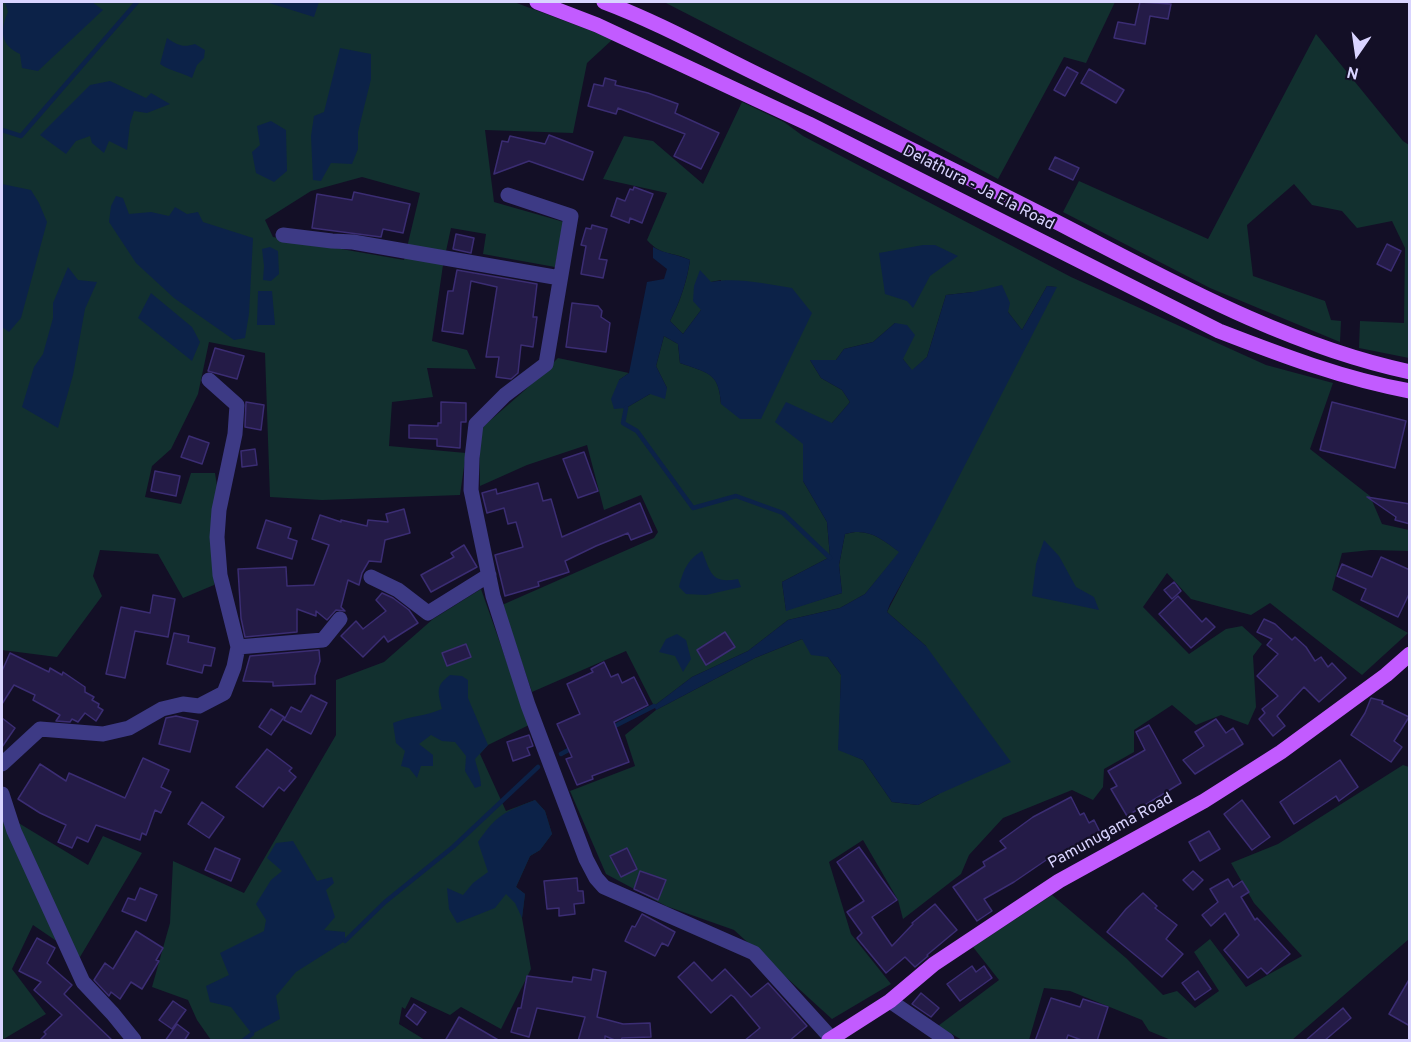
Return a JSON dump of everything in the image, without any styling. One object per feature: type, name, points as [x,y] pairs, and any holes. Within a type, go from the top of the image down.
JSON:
[{"type":"main road","name":"Delathura - Ja Ela Road","points":[[537,2],[597,25],[809,124],[1219,331],[1342,375],[1410,391]]},
{"type":"main road","name":"Delathura - Ja Ela Road","points":[[604,2],[972,178],[1178,285],[1242,315],[1312,343],[1410,372]]},
{"type":"main road","name":"Pamunugama Road","points":[[830,1040],[890,1001],[934,964],[1059,881],[1204,801],[1281,752],[1386,675],[1410,654]]},
{"type":"street","points":[[508,195],[571,216],[546,363],[504,395],[476,424],[471,490],[494,596],[528,705],[586,859],[596,878],[604,887],[754,952],[830,1040]]},
{"type":"street","points":[[283,235],[353,242],[560,278]]},
{"type":"street","points":[[2,764],[40,729],[103,734],[129,728],[162,709],[183,704],[199,706],[224,693],[234,667],[238,647],[220,575],[217,537],[219,510],[235,434],[237,405],[209,380]]},
{"type":"street","points":[[371,577],[398,590],[428,613],[489,575]]},
{"type":"street","points":[[238,647],[323,640],[339,619]]},
{"type":"street","points":[[2,794],[14,831],[83,982],[134,1041]]},
{"type":"street","points":[[890,1001],[947,1041]]},
{"type":"green space","points":[[2,2],[514,2],[613,39],[587,63],[573,133],[485,130],[494,202],[564,222],[555,267],[483,254],[486,234],[451,228],[432,341],[467,350],[476,369],[427,368],[433,397],[392,402],[389,446],[466,453],[460,495],[322,500],[270,497],[265,353],[209,342],[198,394],[171,449],[152,466],[145,497],[181,504],[191,473],[215,473],[224,532],[214,585],[183,598],[158,554],[100,550],[93,576],[102,596],[57,657],[2,650]],"holes":[[[362,177],[420,193],[404,260],[273,237],[265,220],[311,191]]]},
{"type":"green space","points":[[664,2],[1115,2],[1086,63],[1064,57],[998,179],[810,77]]},
{"type":"green space","points":[[1316,34],[1403,141],[1409,145],[1409,358],[1359,348],[1360,321],[1404,323],[1405,248],[1392,221],[1357,228],[1342,211],[1312,205],[1294,184],[1247,225],[1253,276],[1325,301],[1331,320],[1341,321],[1340,342],[1210,288],[1063,212],[1079,181],[1208,239]]},
{"type":"green space","points":[[742,102],[784,122],[803,136],[1071,277],[1266,365],[1333,383],[1310,449],[1370,496],[1382,524],[1409,530],[1410,551],[1371,550],[1342,553],[1332,590],[1408,633],[1362,675],[1270,603],[1251,615],[1191,599],[1167,573],[1143,607],[1189,654],[1226,629],[1242,626],[1262,644],[1253,656],[1256,707],[1248,725],[1221,715],[1196,725],[1172,705],[1134,730],[1134,752],[1104,769],[1103,787],[1093,800],[1072,790],[1003,818],[969,855],[961,874],[903,919],[898,900],[863,840],[829,862],[851,934],[891,984],[832,1019],[734,930],[666,906],[606,874],[570,791],[635,766],[625,735],[656,710],[755,658],[802,639],[828,657],[841,675],[839,749],[863,760],[892,802],[918,805],[939,794],[926,646],[887,612],[1056,287],[1047,286],[1022,330],[1008,312],[973,292],[946,295],[927,357],[912,371],[903,359],[895,323],[873,342],[844,349],[836,360],[810,360],[821,378],[842,390],[850,402],[832,423],[803,444],[803,481],[827,522],[830,557],[782,582],[786,610],[842,593],[839,565],[845,534],[868,533],[900,552],[865,594],[840,608],[788,620],[748,651],[692,677],[654,706],[626,651],[532,692],[502,605],[654,538],[658,532],[641,495],[604,510],[587,445],[527,465],[480,486],[479,432],[558,358],[629,373],[619,380],[626,408],[650,394],[667,388],[656,366],[664,336],[678,344],[680,363],[705,372],[715,380],[721,404],[721,280],[711,282],[701,310],[683,334],[670,321],[683,291],[690,260],[662,251],[647,240],[667,193],[603,179],[624,136],[653,141],[703,184]]},
{"type":"green space","points":[[481,589],[529,725],[488,745],[480,754],[506,811],[535,800],[545,811],[552,834],[540,850],[530,856],[516,887],[525,894],[522,918],[531,969],[501,1029],[461,1007],[450,1015],[411,997],[405,1009],[402,1007],[399,1024],[425,1040],[211,1040],[197,1020],[188,1000],[152,987],[170,923],[173,861],[244,893],[336,735],[336,680],[384,662],[433,619]]},
{"type":"green space","points":[[1403,765],[1409,767],[1409,939],[1292,1040],[1171,1040],[1149,1031],[1142,1020],[1070,991],[1044,988],[1029,1040],[962,1040],[938,1026],[999,980],[973,947],[1052,895],[1126,958],[1163,995],[1177,991],[1195,1008],[1219,991],[1194,952],[1210,939],[1246,987],[1302,956],[1254,903],[1231,863],[1278,844]]},
{"type":"green space","points":[[2,813],[88,865],[103,836],[142,853],[80,957],[33,925],[12,969],[46,1014],[2,1040]]},
{"type":"water","points":[[5,2],[92,2],[103,10],[38,71],[22,68],[20,54],[5,42],[3,31],[8,12]]},
{"type":"water","points":[[266,2],[319,2],[314,17]]},
{"type":"water","points":[[167,38],[180,45],[195,44],[205,50],[204,58],[197,65],[192,78],[160,64]]},
{"type":"water","points":[[340,48],[371,54],[371,79],[358,132],[358,149],[352,164],[331,163],[321,181],[313,180],[311,136],[314,116],[324,112]]},
{"type":"water","points":[[110,81],[146,98],[151,93],[170,104],[147,113],[134,111],[127,150],[109,141],[104,153],[92,143],[90,136],[76,141],[66,154],[40,135],[90,85]]},
{"type":"water","points":[[271,121],[286,130],[287,171],[274,182],[256,173],[252,152],[260,145],[257,126]]},
{"type":"water","points":[[2,184],[31,190],[47,222],[21,318],[9,332],[2,327]]},
{"type":"water","points":[[116,196],[123,198],[129,214],[151,212],[169,216],[175,207],[187,214],[198,212],[203,222],[253,238],[249,314],[245,338],[234,340],[174,298],[136,263],[109,222],[111,206]]},
{"type":"water","points":[[935,245],[958,256],[930,276],[913,308],[907,301],[885,294],[879,253]]},
{"type":"water","points":[[270,247],[278,251],[279,274],[271,281],[263,280],[262,249]]},
{"type":"water","points":[[653,247],[690,260],[683,291],[670,321],[683,334],[701,310],[693,301],[694,286],[700,270],[711,282],[741,281],[792,288],[812,313],[761,419],[740,419],[721,404],[718,386],[710,375],[680,363],[678,344],[664,336],[656,366],[667,388],[665,399],[650,394],[626,408],[614,409],[611,399],[619,380],[629,373],[647,282],[664,279],[667,269],[653,258]]},
{"type":"water","points":[[68,267],[78,280],[97,282],[85,309],[73,375],[58,428],[22,407],[34,367],[43,354],[53,318],[53,303]]},
{"type":"water","points":[[1002,285],[1010,303],[1008,312],[1022,330],[1047,286],[1057,287],[887,612],[926,646],[1011,762],[918,805],[892,802],[863,760],[838,750],[841,675],[828,657],[811,655],[802,639],[755,658],[656,710],[654,706],[692,677],[748,651],[788,620],[840,608],[865,594],[899,552],[868,533],[845,534],[839,565],[842,593],[786,611],[782,582],[830,557],[827,522],[803,481],[803,444],[775,422],[786,402],[832,423],[850,402],[842,390],[821,378],[810,360],[836,360],[844,349],[873,342],[895,323],[907,325],[915,335],[903,359],[912,370],[927,357],[946,295]]},
{"type":"water","points":[[258,291],[272,291],[275,325],[257,325]]},
{"type":"water","points":[[151,293],[192,327],[200,342],[192,361],[138,318]]},
{"type":"water","points":[[1044,540],[1059,556],[1076,587],[1094,597],[1099,610],[1032,596],[1036,564]]},
{"type":"water","points":[[702,551],[713,575],[722,580],[738,579],[741,587],[706,595],[686,594],[679,587],[682,576],[689,562]]},
{"type":"water","points":[[677,634],[686,640],[691,659],[683,672],[675,656],[659,652],[666,639]]},
{"type":"water","points":[[450,675],[462,676],[468,680],[468,698],[488,745],[475,759],[481,786],[475,788],[465,771],[466,756],[455,742],[442,741],[431,735],[419,744],[433,755],[433,766],[421,766],[417,778],[409,768],[401,766],[405,751],[396,743],[393,723],[442,709],[439,690]]},
{"type":"water","points":[[535,800],[545,811],[552,834],[540,850],[530,856],[516,887],[525,894],[522,918],[515,903],[506,894],[495,908],[457,923],[449,909],[447,888],[463,895],[473,883],[488,872],[478,842],[502,815]]},
{"type":"water","points":[[293,841],[317,881],[332,877],[334,883],[326,890],[335,917],[324,930],[345,932],[345,941],[296,972],[276,996],[280,1019],[252,1034],[231,1007],[210,1002],[206,986],[229,975],[220,953],[264,931],[266,920],[256,904],[271,880],[282,871],[267,858],[276,843]]},
{"type":"building","points":[[1140,2],[1171,4],[1168,19],[1150,16],[1145,44],[1114,38],[1118,22],[1135,25]]},
{"type":"building","points":[[1067,67],[1078,73],[1065,96],[1054,90]]},
{"type":"building","points":[[1089,69],[1124,90],[1116,103],[1081,83]]},
{"type":"building","points":[[605,78],[616,81],[615,85],[648,93],[678,104],[675,113],[719,133],[701,169],[674,156],[685,134],[618,108],[616,114],[588,106],[594,84],[603,86]]},
{"type":"building","points":[[549,135],[593,152],[583,180],[529,161],[494,174],[502,141],[508,142],[510,136],[545,144]]},
{"type":"building","points":[[1055,157],[1079,168],[1073,180],[1049,169]]},
{"type":"building","points":[[634,187],[653,194],[642,223],[630,218],[629,223],[611,216],[617,198],[625,201],[630,189],[633,190]]},
{"type":"building","points":[[354,192],[410,204],[403,233],[383,229],[381,237],[312,228],[317,194],[352,200]]},
{"type":"building","points":[[592,225],[607,229],[599,259],[607,260],[603,278],[581,274],[586,246],[581,245],[586,228],[591,229]]},
{"type":"building","points":[[456,234],[474,238],[471,253],[453,249]]},
{"type":"building","points":[[1387,244],[1401,251],[1391,271],[1377,264]]},
{"type":"building","points":[[457,270],[537,284],[533,317],[537,317],[533,347],[521,345],[518,373],[511,379],[496,377],[499,357],[486,357],[497,287],[471,281],[463,334],[442,331],[448,291],[453,291]]},
{"type":"building","points":[[572,303],[598,306],[602,311],[601,317],[610,323],[606,352],[566,347]]},
{"type":"building","points":[[215,348],[244,356],[237,379],[208,371]]},
{"type":"building","points":[[246,402],[264,405],[261,430],[245,427]]},
{"type":"building","points":[[441,402],[466,403],[466,422],[461,422],[460,448],[437,446],[437,439],[409,438],[409,425],[438,426],[438,423],[441,423]]},
{"type":"building","points":[[1332,402],[1406,421],[1395,468],[1320,450]]},
{"type":"building","points":[[189,436],[209,443],[202,464],[181,457]]},
{"type":"building","points":[[255,449],[257,465],[242,467],[241,451]]},
{"type":"building","points":[[584,452],[598,491],[578,498],[563,459]]},
{"type":"building","points":[[155,471],[180,476],[176,496],[151,491]]},
{"type":"building","points":[[538,483],[543,501],[551,499],[562,537],[640,503],[652,532],[631,540],[628,533],[596,546],[565,561],[569,572],[538,582],[539,586],[505,596],[495,555],[523,547],[516,522],[508,524],[504,508],[487,513],[482,493],[496,489],[497,494]]},
{"type":"building","points":[[1367,497],[1410,504],[1410,524],[1395,520],[1396,517]]},
{"type":"building","points":[[404,509],[410,533],[385,540],[381,562],[369,561],[362,573],[359,585],[348,580],[341,607],[345,611],[336,610],[327,620],[316,611],[316,616],[297,609],[297,632],[245,637],[241,618],[238,569],[286,567],[287,586],[314,585],[329,545],[312,539],[320,515],[341,522],[341,520],[367,526],[368,520],[388,522],[386,514]]},
{"type":"building","points":[[266,520],[291,528],[288,538],[297,541],[292,559],[257,548]]},
{"type":"building","points":[[464,545],[477,567],[431,592],[421,575],[454,557],[451,553]]},
{"type":"building","points":[[1381,557],[1410,570],[1410,592],[1398,617],[1361,600],[1366,589],[1337,576],[1342,564],[1372,577]]},
{"type":"building","points":[[1174,582],[1181,591],[1172,599],[1164,590]]},
{"type":"building","points":[[382,593],[409,610],[418,623],[388,642],[384,636],[363,657],[341,636],[356,621],[363,629],[386,611],[376,600]]},
{"type":"building","points":[[153,595],[175,599],[168,637],[135,631],[125,678],[106,674],[121,607],[150,613]]},
{"type":"building","points":[[1178,596],[1202,622],[1206,618],[1215,627],[1191,648],[1159,614]]},
{"type":"building","points":[[1264,619],[1275,624],[1292,640],[1295,637],[1306,647],[1315,661],[1321,657],[1328,667],[1332,663],[1346,678],[1319,702],[1304,687],[1277,716],[1285,726],[1273,736],[1259,719],[1265,713],[1262,709],[1278,696],[1257,676],[1278,654],[1267,645],[1272,639],[1257,632]]},
{"type":"building","points":[[725,632],[735,647],[706,665],[697,650]]},
{"type":"building","points":[[174,633],[189,636],[188,642],[215,648],[211,666],[204,665],[202,673],[167,664]]},
{"type":"building","points":[[466,644],[471,657],[447,666],[442,653]]},
{"type":"building","points":[[319,650],[320,661],[315,684],[273,686],[273,682],[243,681],[250,656]]},
{"type":"building","points":[[10,653],[49,672],[50,668],[62,675],[63,672],[85,687],[85,692],[94,697],[92,700],[103,710],[96,721],[85,713],[78,722],[72,719],[70,722],[56,721],[60,715],[33,700],[35,695],[14,685],[2,704],[2,671]]},
{"type":"building","points":[[604,662],[611,677],[618,674],[622,683],[634,677],[648,705],[614,722],[629,762],[592,776],[593,779],[577,785],[566,759],[572,757],[557,724],[580,714],[567,684],[593,672],[591,669]]},
{"type":"building","points":[[311,695],[327,703],[311,734],[284,720],[291,707],[301,712]]},
{"type":"building","points":[[1371,698],[1383,701],[1382,704],[1409,717],[1394,741],[1402,747],[1391,762],[1351,735],[1365,713]]},
{"type":"building","points":[[271,709],[284,717],[271,735],[259,727]]},
{"type":"building","points":[[176,716],[198,721],[190,752],[159,744],[166,718]]},
{"type":"building","points":[[2,718],[15,728],[2,747]]},
{"type":"building","points":[[1216,719],[1226,733],[1233,728],[1243,744],[1195,774],[1183,760],[1204,746],[1195,732]]},
{"type":"building","points":[[1149,725],[1181,783],[1127,816],[1111,789],[1117,786],[1108,771],[1145,750],[1136,732]]},
{"type":"building","points":[[529,735],[533,746],[527,748],[530,755],[513,761],[507,742]]},
{"type":"building","points":[[267,749],[292,768],[289,771],[296,777],[284,791],[279,787],[263,807],[236,787]]},
{"type":"building","points":[[143,758],[169,770],[161,787],[171,792],[161,813],[155,810],[146,835],[142,833],[140,840],[96,825],[88,842],[77,837],[72,848],[58,842],[66,825],[40,813],[18,799],[40,764],[66,781],[69,773],[125,798]]},
{"type":"building","points":[[1340,760],[1358,787],[1339,801],[1336,796],[1294,824],[1280,802]]},
{"type":"building","points":[[1071,797],[1080,815],[1084,813],[1089,823],[1094,820],[1100,832],[1056,857],[1055,854],[984,899],[992,911],[977,921],[953,887],[985,866],[983,862],[1006,848],[1000,841],[1033,817]]},
{"type":"building","points":[[1242,800],[1270,837],[1252,850],[1224,814]]},
{"type":"building","points":[[202,802],[224,817],[209,838],[188,824]]},
{"type":"building","points":[[1209,831],[1220,849],[1200,861],[1189,842]]},
{"type":"building","points":[[859,847],[897,900],[872,917],[892,946],[912,923],[935,904],[957,930],[915,967],[905,957],[886,973],[857,938],[862,933],[847,912],[864,901],[837,862]]},
{"type":"building","points":[[215,848],[240,859],[231,881],[205,870]]},
{"type":"building","points":[[627,848],[637,869],[621,877],[610,856]]},
{"type":"building","points":[[640,871],[666,880],[658,900],[634,889]]},
{"type":"building","points":[[1193,871],[1203,880],[1193,890],[1183,880]]},
{"type":"building","points":[[577,878],[578,891],[583,891],[584,903],[574,904],[575,914],[559,916],[559,908],[547,909],[544,881]]},
{"type":"building","points":[[1228,879],[1233,887],[1242,881],[1249,892],[1241,897],[1255,920],[1257,918],[1290,954],[1267,974],[1261,968],[1248,978],[1224,950],[1239,935],[1225,913],[1211,926],[1202,915],[1218,902],[1210,889]]},
{"type":"building","points":[[140,888],[157,895],[146,921],[122,911],[128,898],[135,900]]},
{"type":"building","points":[[1143,893],[1157,906],[1155,908],[1177,925],[1166,939],[1183,954],[1162,977],[1107,932]]},
{"type":"building","points":[[642,914],[675,932],[668,946],[662,943],[655,956],[625,941],[632,926],[635,927]]},
{"type":"building","points":[[136,931],[163,948],[156,960],[159,961],[142,989],[131,982],[120,999],[111,992],[109,996],[94,980],[105,963],[113,969]]},
{"type":"building","points":[[37,938],[55,948],[47,963],[72,985],[64,994],[113,1041],[39,1041],[46,1034],[44,1032],[62,1015],[34,990],[41,982],[19,971]]},
{"type":"building","points":[[694,962],[712,981],[725,969],[751,997],[768,983],[807,1026],[789,1041],[744,1041],[760,1028],[734,997],[731,995],[711,1013],[678,977]]},
{"type":"building","points":[[972,966],[976,972],[984,966],[992,978],[960,1001],[947,984]]},
{"type":"building","points":[[593,969],[606,972],[597,1017],[623,1024],[650,1023],[651,1037],[622,1038],[621,1041],[617,1041],[605,1036],[605,1041],[578,1041],[585,1017],[537,1008],[529,1037],[511,1032],[518,1008],[521,1008],[527,976],[572,982],[573,977],[591,980]]},
{"type":"building","points":[[1198,971],[1211,989],[1195,1000],[1182,983]]},
{"type":"building","points":[[1410,978],[1410,1026],[1389,1014]]},
{"type":"building","points":[[921,993],[939,1008],[931,1017],[912,1004]]},
{"type":"building","points":[[1051,998],[1080,1007],[1083,999],[1108,1007],[1097,1041],[1084,1041],[1068,1035],[1066,1041],[1035,1041]]},
{"type":"building","points":[[173,1001],[186,1010],[172,1029],[159,1020]]},
{"type":"building","points":[[414,1004],[426,1012],[417,1025],[406,1016]]},
{"type":"building","points":[[1343,1008],[1351,1018],[1324,1041],[1305,1041]]},
{"type":"building","points":[[459,1017],[500,1041],[445,1041]]},
{"type":"building","points":[[177,1024],[189,1033],[184,1041],[165,1041]]},
{"type":"waterway","points":[[2,130],[21,136],[137,2]]},
{"type":"waterway","points":[[626,408],[623,423],[637,431],[693,508],[736,496],[783,513],[830,558]]},
{"type":"waterway","points":[[611,728],[654,706]]},
{"type":"waterway","points":[[561,754],[574,747]]},
{"type":"waterway","points":[[345,941],[385,902],[453,847],[538,767]]},
{"type":"waterway","points":[[244,1040],[252,1034]]}]
